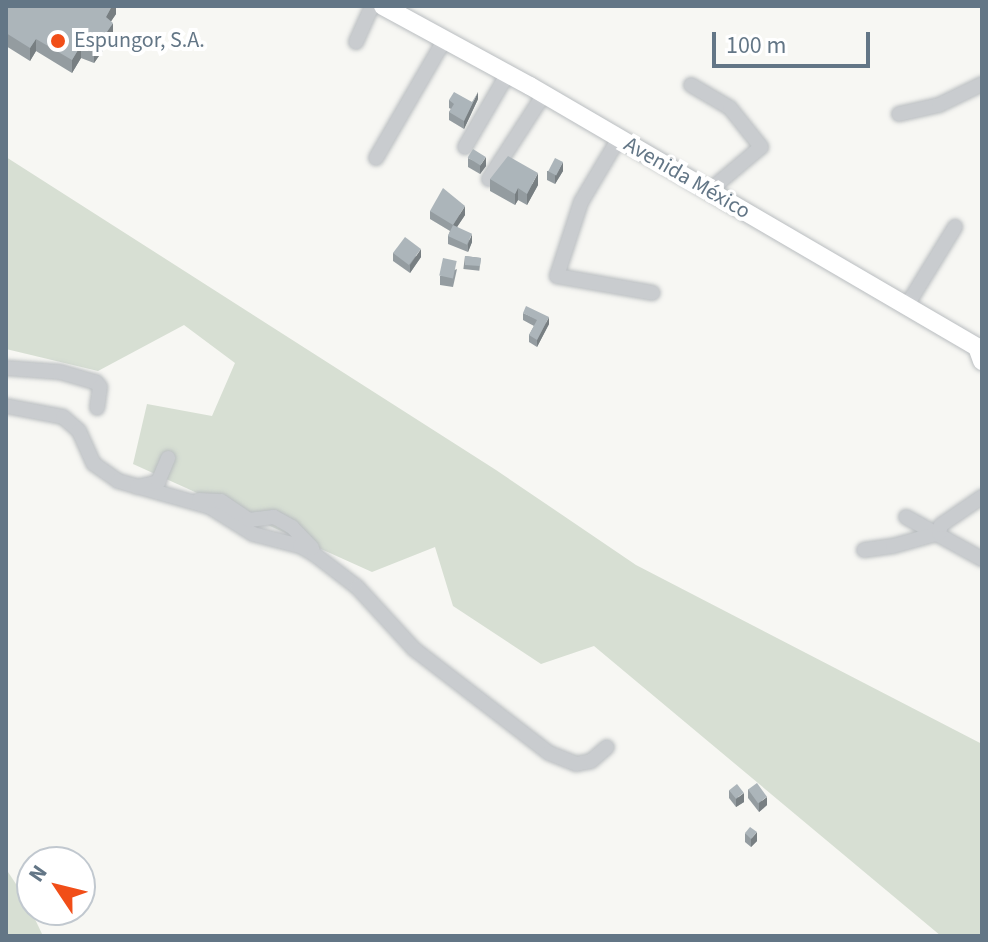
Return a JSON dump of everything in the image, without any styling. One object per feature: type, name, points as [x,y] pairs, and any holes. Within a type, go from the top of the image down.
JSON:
[{"type":"main road","name":"Avenida México","points":[[383,6],[508,73],[977,347],[982,361]]},
{"type":"street","points":[[356,42],[372,6]]},
{"type":"street","points":[[376,158],[445,39]]},
{"type":"street","points":[[465,147],[508,73]]},
{"type":"street","points":[[899,114],[939,105],[982,84]]},
{"type":"street","points":[[691,85],[730,108],[761,147],[709,191]]},
{"type":"street","points":[[489,179],[544,94]]},
{"type":"street","points":[[619,138],[581,202],[557,276],[653,293]]},
{"type":"street","points":[[906,307],[955,227]]},
{"type":"street","points":[[6,368],[60,372],[96,382],[100,387],[97,408]]},
{"type":"street","points":[[6,406],[63,417],[79,431],[94,464],[133,487],[196,502],[253,534],[300,546],[320,558],[357,587],[414,649],[549,753],[576,764],[591,761],[607,747]]},
{"type":"street","points":[[133,487],[158,482],[168,458]]},
{"type":"street","points":[[939,533],[941,525],[982,497]]},
{"type":"street","points":[[196,502],[202,499],[221,501],[249,520],[274,517],[292,527],[320,558]]},
{"type":"street","points":[[906,517],[982,559]]},
{"type":"street","points":[[864,550],[893,546],[939,533]]},
{"type":"shaded area","points":[[6,157],[496,470],[636,565],[982,744],[982,936],[941,936],[594,646],[541,664],[453,606],[435,547],[372,572],[133,464],[147,404],[212,416],[235,363],[184,325],[98,371],[6,349]]},
{"type":"shaded area","points":[[6,869],[16,884],[16,926],[38,926],[43,936],[6,936]]},
{"type":"building","name":"Espungor, S.A.","points":[[6,6],[112,6],[106,17],[113,23],[94,51],[81,45],[72,60],[36,39],[30,48],[6,33]]},
{"type":"building","points":[[454,92],[472,102],[478,92],[464,121],[449,112],[454,104],[449,100]]},
{"type":"building","points":[[473,149],[486,157],[480,165],[468,157]]},
{"type":"building","points":[[508,156],[538,173],[527,194],[518,188],[515,194],[490,179]]},
{"type":"building","points":[[555,158],[563,162],[556,175],[548,171]]},
{"type":"building","points":[[443,188],[465,206],[453,225],[430,211]]},
{"type":"building","points":[[453,225],[472,234],[467,245],[448,236]]},
{"type":"building","points":[[405,237],[421,249],[409,265],[393,253]]},
{"type":"building","points":[[465,256],[481,258],[480,266],[465,265]]},
{"type":"building","points":[[443,258],[457,261],[453,279],[439,276]]},
{"type":"building","points":[[526,306],[549,317],[537,340],[529,335],[537,320],[523,313]]},
{"type":"building","points":[[757,783],[767,797],[758,803],[748,789]]},
{"type":"building","points":[[737,784],[744,793],[736,799],[729,790]]},
{"type":"building","points":[[750,827],[757,832],[751,839],[745,833]]},
{"type":"place","name":"Espungor, S.A.","points":[[58,41]]}]
